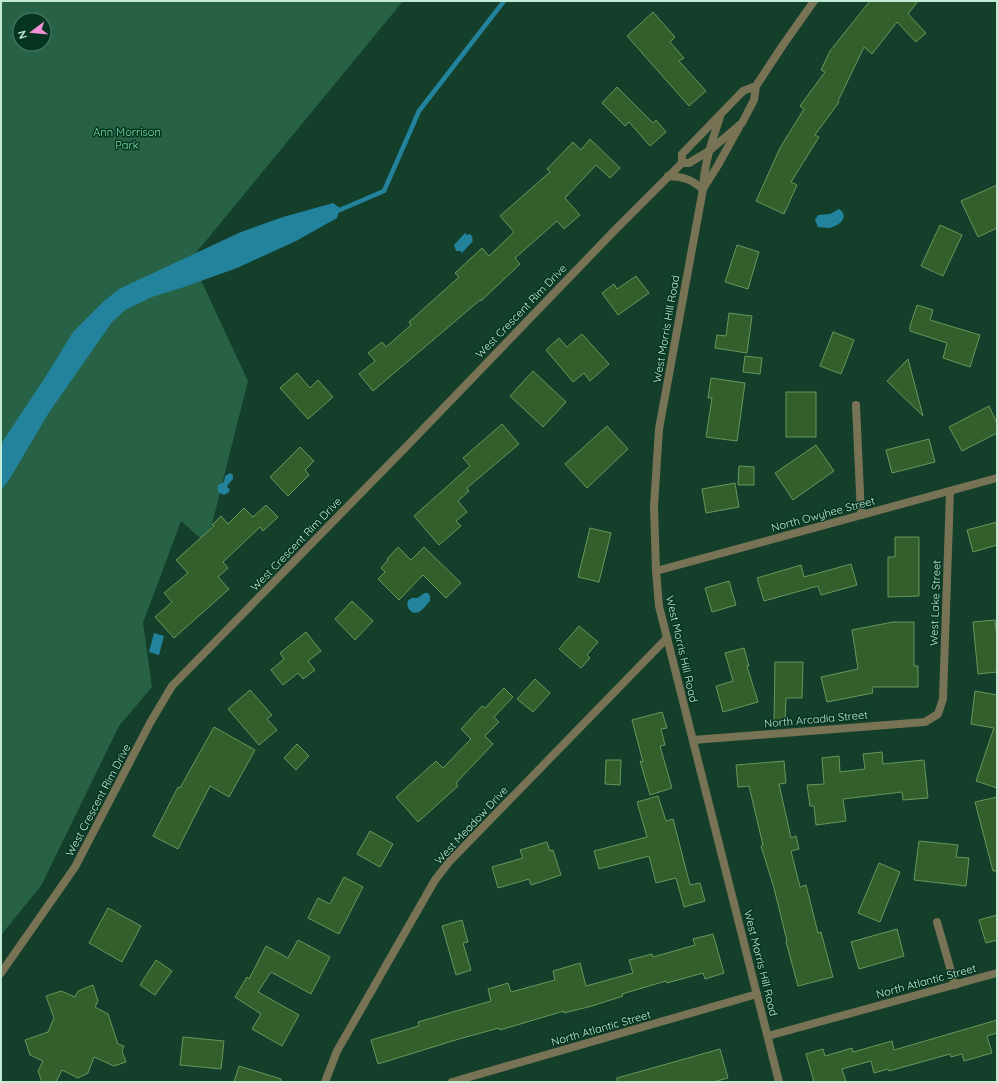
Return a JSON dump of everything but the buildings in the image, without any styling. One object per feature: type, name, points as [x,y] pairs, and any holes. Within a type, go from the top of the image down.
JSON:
[{"type":"street","name":"West Crescent Rim Drive","points":[[1,973],[75,867],[150,723],[172,686],[668,176],[682,163],[689,163],[709,151],[742,123],[754,100],[756,86],[814,1]]},
{"type":"street","name":"West Crescent Rim Drive","points":[[682,163],[682,154],[743,91],[756,86]]},
{"type":"street","name":"West Morris Hill Road","points":[[720,115],[703,177],[703,189],[659,429],[654,506],[656,571],[659,606],[779,1082]]},
{"type":"street","name":"West Morris Hill Road","points":[[703,189],[742,123]]},
{"type":"street","points":[[668,176],[684,177],[691,180],[703,189]]},
{"type":"street","points":[[856,405],[861,515]]},
{"type":"street","name":"North Owyhee Street","points":[[656,571],[997,478]]},
{"type":"street","name":"West Lake Street","points":[[938,714],[943,700],[950,491]]},
{"type":"street","name":"West Meadow Drive","points":[[326,1082],[338,1052],[436,880],[449,862],[667,638]]},
{"type":"street","name":"North Arcadia Street","points":[[693,740],[925,722],[938,714]]},
{"type":"street","points":[[937,922],[955,985]]},
{"type":"street","name":"North Atlantic Street","points":[[768,1036],[997,974]]},
{"type":"street","name":"North Atlantic Street","points":[[452,1082],[757,994]]},
{"type":"green space","name":"Ann Morrison Park","points":[[1,1],[403,1],[191,259],[248,381],[207,544],[181,521],[143,623],[152,687],[119,726],[41,886],[1,935]]},
{"type":"water","points":[[333,203],[340,208],[337,218],[296,241],[237,268],[152,297],[125,310],[112,322],[48,414],[9,480],[1,490],[1,444],[73,332],[103,302],[119,289],[241,232],[283,217]]},
{"type":"water","points":[[839,209],[844,215],[839,224],[828,228],[818,227],[815,220],[818,215],[830,214]]},
{"type":"water","points":[[465,233],[467,235],[471,235],[473,241],[462,253],[460,251],[456,251],[454,245]]},
{"type":"water","points":[[230,473],[233,475],[233,479],[227,486],[230,489],[229,492],[224,495],[218,492],[218,485],[224,482],[225,476]]},
{"type":"water","points":[[425,593],[428,593],[430,596],[430,601],[419,612],[416,613],[411,611],[407,604],[408,601],[411,598],[417,598]]},
{"type":"water","points":[[154,633],[164,636],[159,655],[149,652]]},
{"type":"waterway","points":[[335,212],[384,191],[419,111],[504,1]]}]
